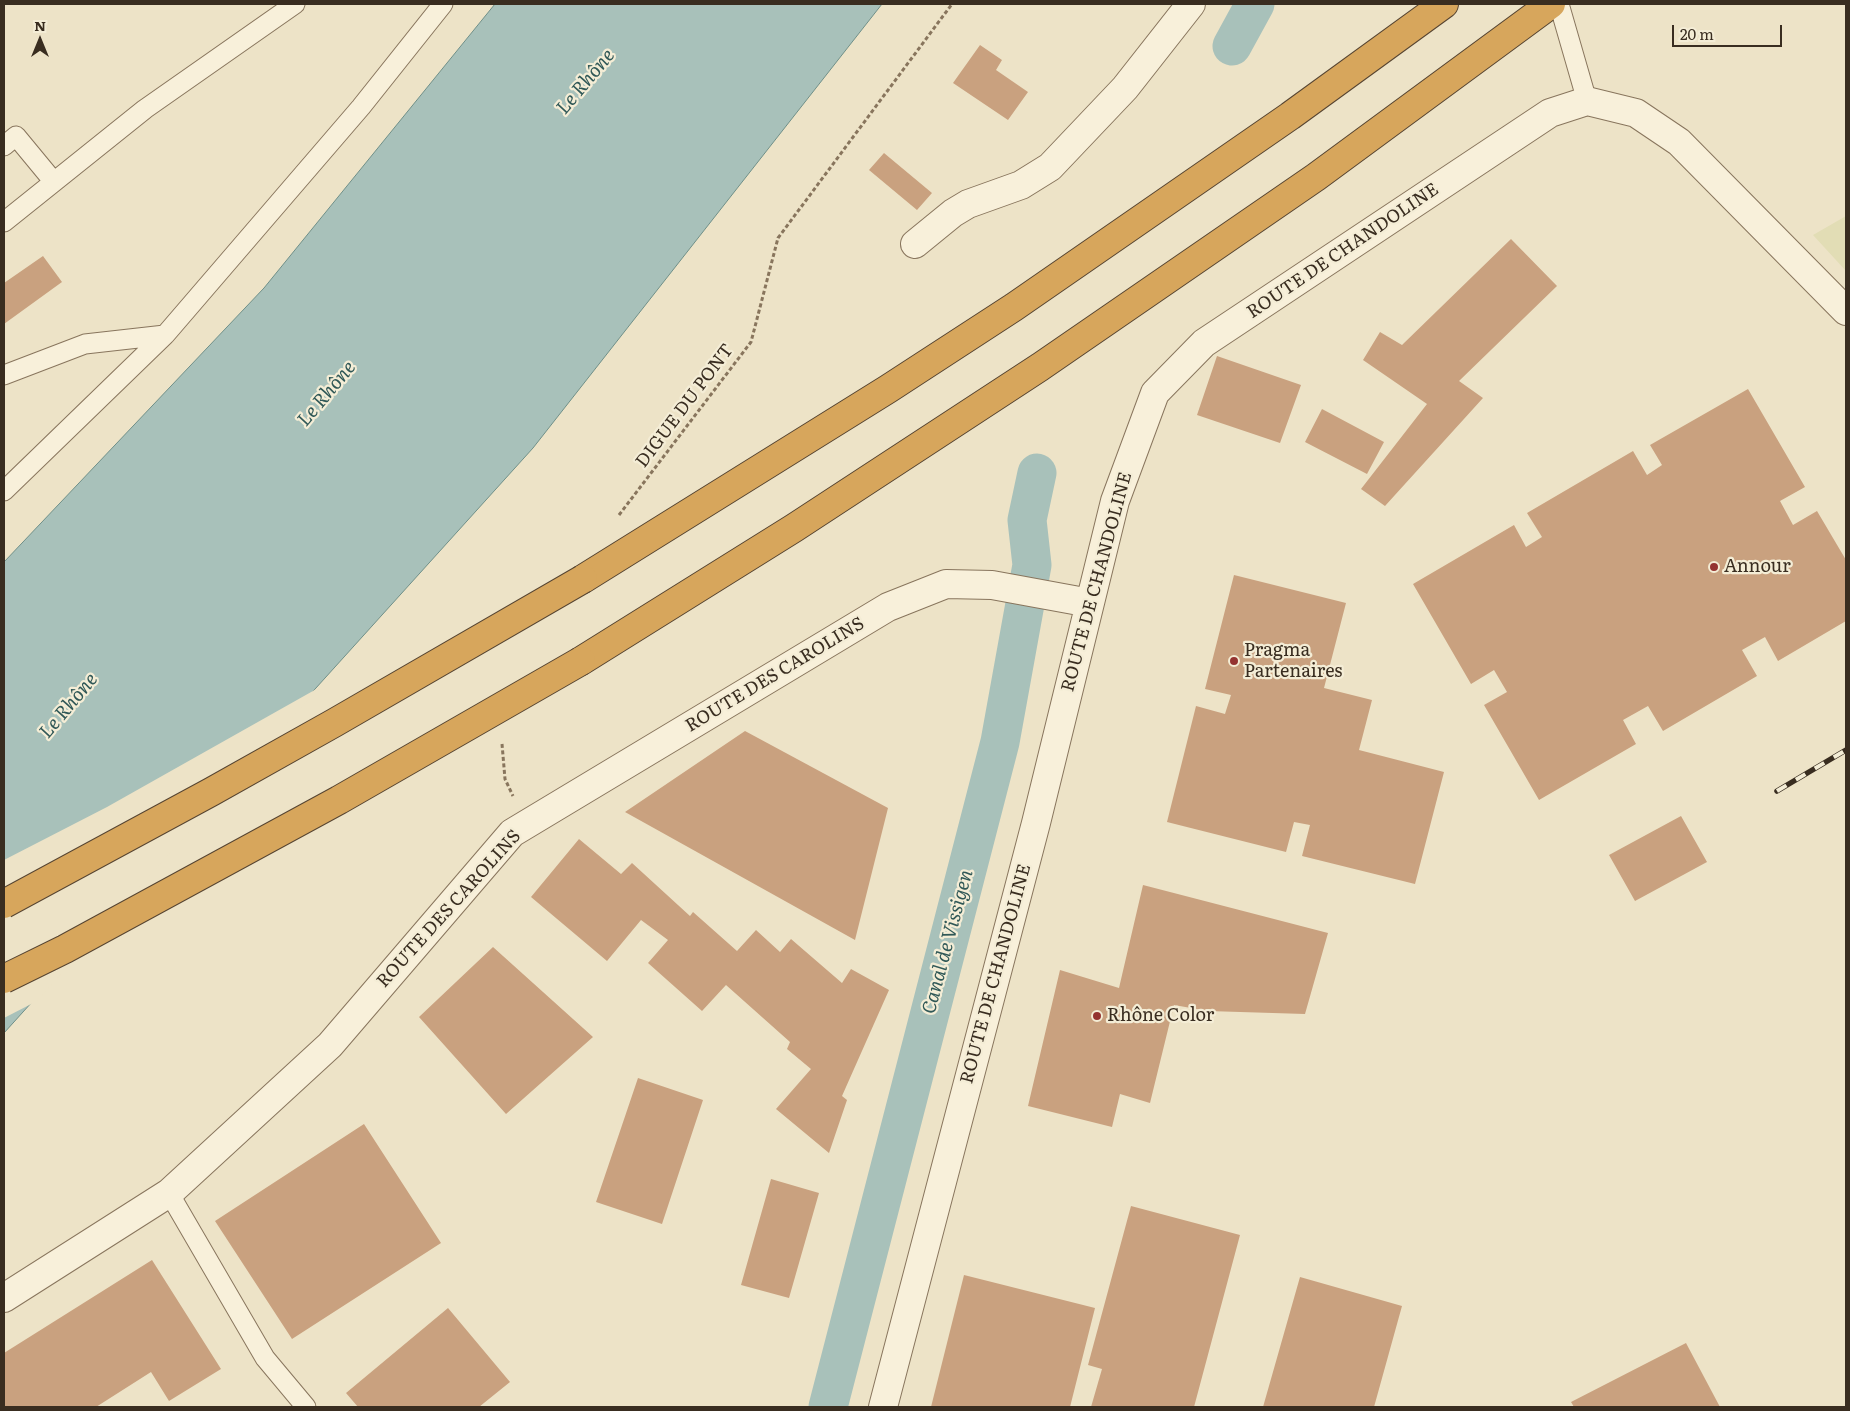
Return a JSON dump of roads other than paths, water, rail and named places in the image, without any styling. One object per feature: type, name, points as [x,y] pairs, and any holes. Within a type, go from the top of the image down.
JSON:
[{"type":"highway","points":[[4,904],[334,724],[583,579],[888,389],[1014,307],[1290,116],[1444,4]]},
{"type":"highway","points":[[4,980],[339,800],[581,661],[802,523],[1056,356],[1316,177],[1551,4]]},
{"type":"street","points":[[915,244],[961,209],[1021,186],[1050,166],[1125,88],[1191,4]]},
{"type":"street","points":[[1587,101],[1636,114],[1679,142],[1846,311]]},
{"type":"street","name":"ROUTE DE CHANDOLINE","points":[[883,1407],[1033,833],[1115,501],[1155,394],[1204,344],[1550,114],[1587,101]]},
{"type":"street","name":"ROUTE DES CAROLINS","points":[[4,1298],[169,1193],[330,1046],[512,833],[888,607],[946,584],[992,585],[1090,603]]},
{"type":"lane","points":[[4,222],[145,109],[295,4]]},
{"type":"lane","points":[[4,491],[165,335],[361,107],[443,4]]},
{"type":"lane","points":[[1559,4],[1587,101]]},
{"type":"lane","points":[[4,146],[16,136],[54,182]]},
{"type":"lane","points":[[4,375],[85,344],[165,335]]},
{"type":"lane","points":[[169,1193],[265,1358],[306,1407]]},
{"type":"water","name":"Le Rhône","points":[[495,4],[882,4],[533,448],[4,1033],[4,562],[264,288]]},
{"type":"waterway","name":"Canal de Vissigen","points":[[1232,46],[1255,4]]},
{"type":"waterway","name":"Canal de Vissigen","points":[[828,1407],[1000,742],[1032,565],[1027,520],[1037,473]]},
{"type":"railway","points":[[1777,791],[1846,750]]},
{"type":"place","name":"Annour","points":[[1714,567]]},
{"type":"place","name":"Pragma Partenaires","points":[[1234,661]]},
{"type":"place","name":"Rhône Color","points":[[1097,1016]]}]
